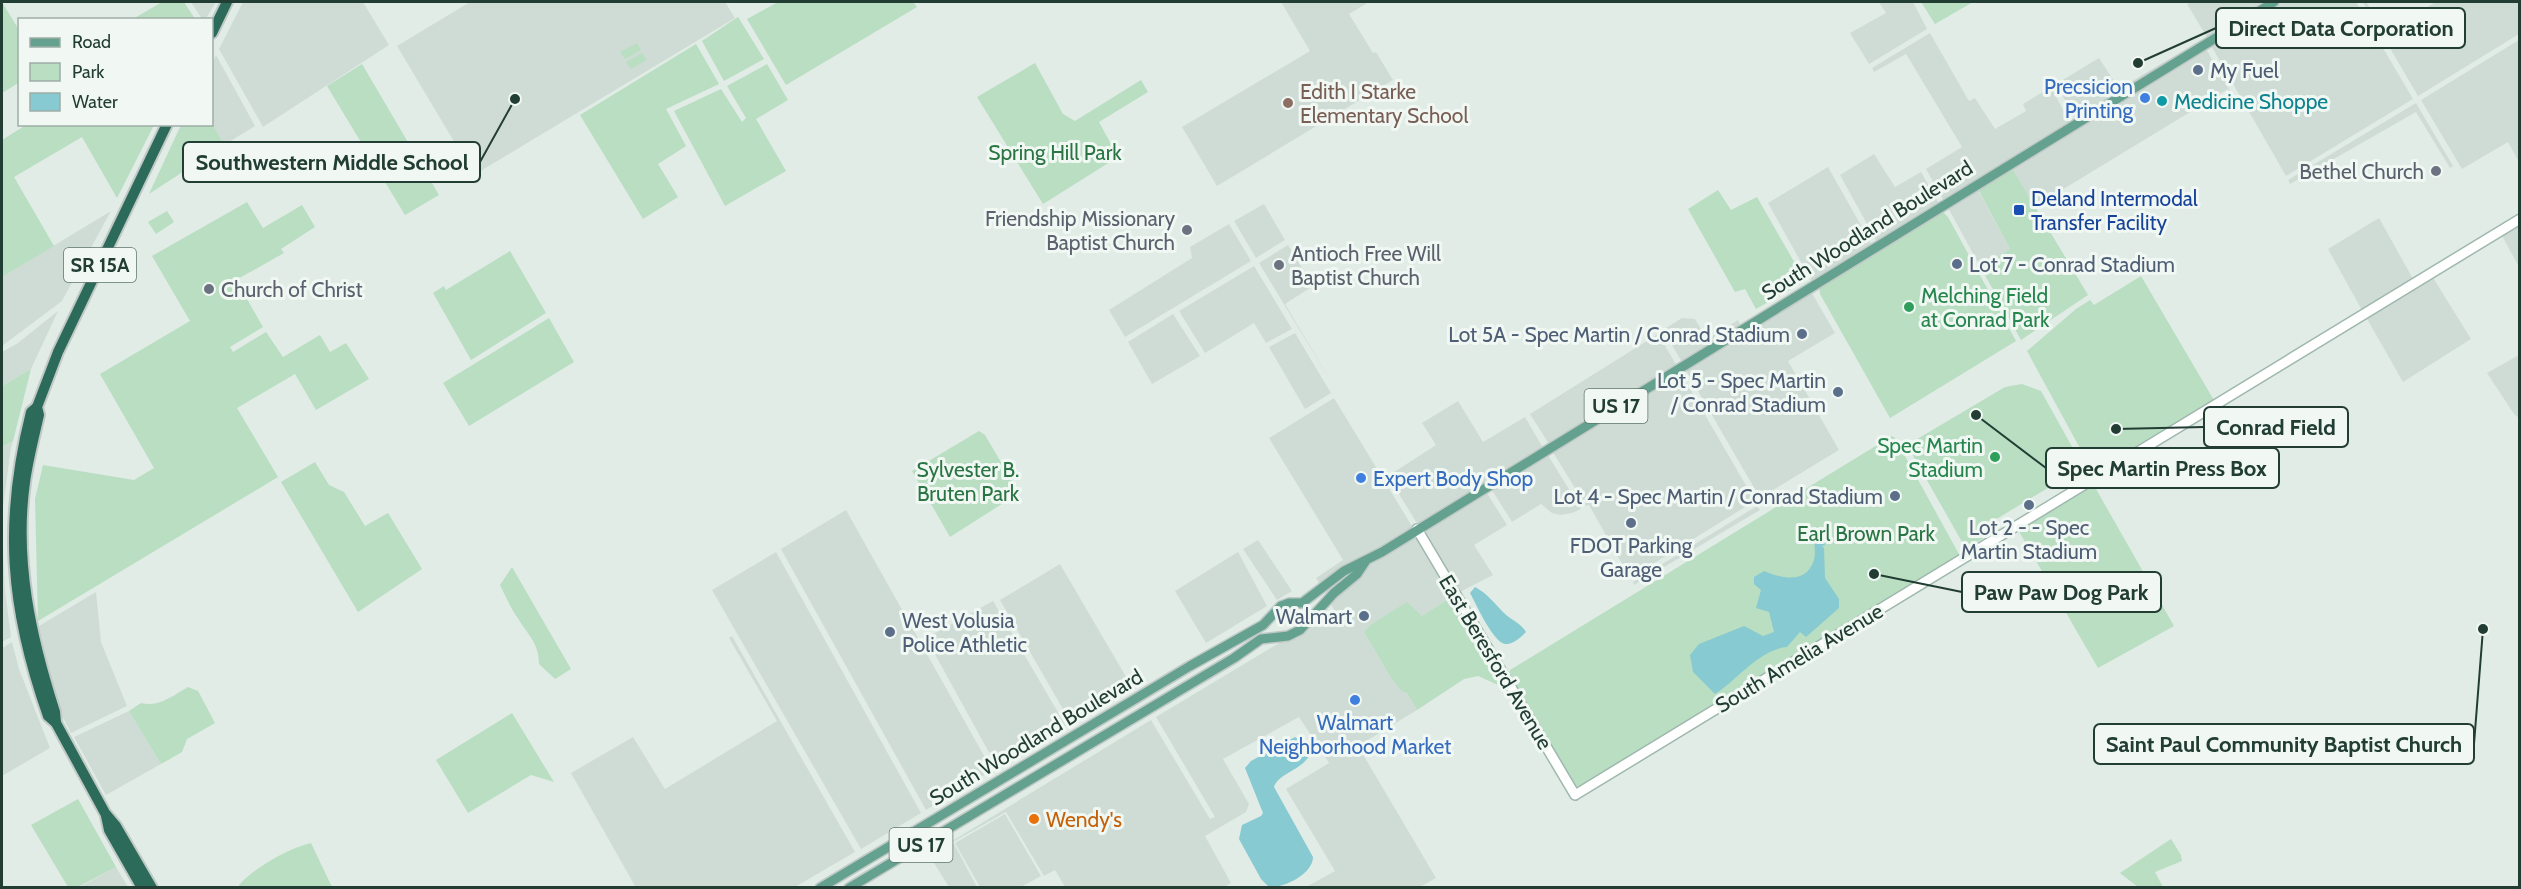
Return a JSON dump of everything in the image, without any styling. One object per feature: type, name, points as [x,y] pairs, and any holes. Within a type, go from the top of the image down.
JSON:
[{"type":"highway","points":[[213,31],[227,2]]},
{"type":"highway","name":"SR 15A","points":[[56,723],[30,622],[22,562],[24,492],[39,415],[38,407],[58,352],[166,126]]},
{"type":"highway","name":"SR 15A","points":[[38,407],[32,412],[17,475],[13,548],[17,600],[23,636],[48,716],[56,723],[105,813],[116,826],[152,888]]},
{"type":"highway","points":[[24,492],[22,481],[31,430],[28,426]]},
{"type":"highway","points":[[13,548],[17,555],[24,618],[30,622]]},
{"type":"highway","name":"SR 15A","points":[[105,813],[109,830],[142,888]]},
{"type":"main road","name":"South Woodland Boulevard","points":[[820,888],[1190,666],[1261,626],[1281,606],[1289,603],[1302,603],[1344,571],[1365,562],[2274,2]]},
{"type":"main road","name":"South Amelia Avenue","points":[[1575,795],[2520,219]]},
{"type":"main road","name":"East Beresford Avenue","points":[[1417,529],[1575,795]]},
{"type":"main road","name":"South Woodland Boulevard","points":[[849,888],[1234,658],[1261,639],[1288,636],[1300,630],[1334,593],[1357,574],[1365,562]]},
{"type":"main road","points":[[1302,603],[1308,611],[1306,623]]},
{"type":"main road","points":[[1271,618],[1272,629],[1279,637]]},
{"type":"shaded area","points":[[191,2],[216,2],[206,18],[201,18]]},
{"type":"shaded area","points":[[243,2],[363,2],[389,45],[263,127],[219,49]]},
{"type":"shaded area","points":[[470,2],[725,2],[735,18],[474,175],[397,46]]},
{"type":"shaded area","name":"Edith I Starke Elementary School","points":[[1281,2],[1369,2],[1349,14],[1393,80],[1217,186],[1182,127],[1310,51]]},
{"type":"shaded area","points":[[1879,2],[1913,2],[1927,29],[1869,64],[1850,33],[1886,13]]},
{"type":"shaded area","points":[[2192,2],[2269,2],[2208,39],[2187,4]]},
{"type":"shaded area","points":[[2279,2],[2356,2],[2413,99],[2286,176],[2210,44]]},
{"type":"shaded area","points":[[2363,2],[2366,2],[2385,31],[2436,2],[2519,2],[2519,34],[2418,96]]},
{"type":"shaded area","points":[[1930,33],[1969,101],[1975,98],[1995,129],[2026,111],[2023,104],[2051,87],[2070,123],[1944,201],[1926,169],[1962,147],[1906,54],[1874,72],[1872,68]]},
{"type":"shaded area","points":[[2201,40],[2203,43],[2076,120],[2056,84],[2099,58],[2119,89]]},
{"type":"shaded area","points":[[2519,40],[2519,162],[2508,142],[2462,169],[2421,100]]},
{"type":"shaded area","points":[[2205,47],[2244,115],[2228,89],[2034,207],[2013,170],[1978,190],[2010,249],[1981,268],[1947,206]]},
{"type":"shaded area","points":[[216,55],[255,126],[224,145],[213,125],[213,61]]},
{"type":"shaded area","points":[[2416,103],[2453,166],[2450,168],[2416,112],[2290,184],[2288,180]]},
{"type":"shaded area","points":[[1874,154],[1895,187],[1921,172],[1939,204],[1877,242],[1840,175]]},
{"type":"shaded area","points":[[1828,167],[1872,245],[1812,282],[1768,203]]},
{"type":"shaded area","points":[[1264,204],[1285,240],[1256,258],[1234,221]]},
{"type":"shaded area","points":[[111,211],[62,301],[2,346],[2,277]]},
{"type":"shaded area","points":[[2379,218],[2413,279],[2363,312],[2328,249]]},
{"type":"shaded area","points":[[2519,222],[2519,267],[2501,234]]},
{"type":"shaded area","points":[[1229,224],[1251,261],[1125,337],[1109,310],[1192,258],[1190,247]]},
{"type":"shaded area","points":[[1288,245],[1313,286],[1285,304],[1336,390],[1259,263]]},
{"type":"shaded area","points":[[1254,266],[1292,329],[1266,343],[1254,323],[1205,353],[1179,311]]},
{"type":"shaded area","points":[[2432,276],[2471,339],[2403,382],[2366,317]]},
{"type":"shaded area","points":[[1810,290],[1835,333],[1788,361],[1839,450],[1760,498],[1684,367]]},
{"type":"shaded area","points":[[58,311],[31,369],[2,386],[2,352],[18,343]]},
{"type":"shaded area","points":[[1173,314],[1200,356],[1152,384],[1128,342]]},
{"type":"shaded area","points":[[1682,318],[1695,319],[1707,339],[1738,320],[1741,326],[1682,362],[1663,330]]},
{"type":"shaded area","points":[[1295,333],[1331,393],[1305,409],[1269,347]]},
{"type":"shaded area","points":[[1658,334],[1677,366],[1549,444],[1530,414]]},
{"type":"shaded area","points":[[2519,355],[2519,418],[2487,373]]},
{"type":"shaded area","points":[[1679,370],[1755,501],[1630,578],[1589,505],[1586,506],[1551,449]]},
{"type":"shaded area","points":[[1334,398],[1413,528],[1321,586],[1316,578],[1343,560],[1269,438]]},
{"type":"shaded area","points":[[1458,401],[1483,442],[1525,417],[1543,448],[1418,525],[1388,476],[1436,445],[1422,423]]},
{"type":"shaded area","points":[[13,441],[11,447],[2,515],[2,447]]},
{"type":"shaded area","points":[[1546,452],[1581,509],[1560,515],[1552,513],[1541,504],[1512,522],[1490,487]]},
{"type":"shaded area","points":[[1485,490],[1507,525],[1474,545],[1493,575],[1458,593],[1421,530]]},
{"type":"shaded area","points":[[1757,506],[1760,510],[1634,585],[1633,582]]},
{"type":"shaded area","points":[[846,510],[992,770],[926,810],[781,549]]},
{"type":"shaded area","points":[[2,524],[5,591],[11,637],[2,642]]},
{"type":"shaded area","points":[[1416,533],[1453,596],[1422,616],[1407,603],[1370,625],[1364,632],[1391,678],[1407,693],[1417,710],[1358,746],[1436,878],[1420,887],[1306,887],[1335,871],[1286,789],[1329,763],[1299,717],[1223,759],[1249,804],[1246,812],[1205,836],[1231,883],[1224,887],[1065,887],[1055,870],[1044,876],[1006,812],[953,842],[977,887],[949,887],[929,855],[1151,720],[1210,819],[1215,817],[1156,717],[1334,610],[1330,602],[1367,564]]},
{"type":"shaded area","points":[[1258,540],[1292,591],[1277,600],[1243,549]]},
{"type":"shaded area","points":[[776,552],[921,813],[861,849],[712,590]]},
{"type":"shaded area","points":[[1238,552],[1267,606],[1206,643],[1175,591]]},
{"type":"shaded area","points":[[1060,564],[1132,687],[1071,723],[1000,600]]},
{"type":"shaded area","points":[[96,592],[101,642],[127,706],[71,733],[62,716],[51,681],[39,626]]},
{"type":"shaded area","points":[[993,601],[1066,726],[997,767],[926,638]]},
{"type":"shaded area","points":[[732,636],[855,852],[795,887],[633,887],[635,886],[571,773],[633,737],[665,789],[777,721],[729,638]]},
{"type":"shaded area","points":[[12,642],[19,669],[50,748],[2,776],[2,648]]},
{"type":"shaded area","points":[[129,711],[161,764],[106,795],[74,737]]},
{"type":"shaded area","points":[[1005,814],[1041,876],[1021,887],[980,887],[955,843]]},
{"type":"shaded area","points":[[116,867],[128,887],[78,888]]},
{"type":"green space","points":[[2,2],[18,28],[18,83],[2,93]]},
{"type":"green space","points":[[162,2],[184,2],[194,18],[135,18]]},
{"type":"green space","points":[[778,2],[913,2],[917,7],[786,85],[747,19]]},
{"type":"green space","points":[[1921,2],[1973,2],[1935,24]]},
{"type":"green space","points":[[738,17],[764,59],[724,81],[702,41]]},
{"type":"green space","points":[[637,43],[641,50],[625,59],[620,52]]},
{"type":"green space","points":[[696,44],[719,84],[666,109],[686,146],[658,164],[678,197],[643,219],[580,115]]},
{"type":"green space","points":[[642,53],[647,60],[631,69],[626,62]]},
{"type":"green space","name":"Spring Hill Park","points":[[1035,63],[1063,114],[1075,121],[1141,80],[1148,92],[1099,122],[1118,157],[1043,204],[977,97]]},
{"type":"green space","points":[[362,64],[439,195],[405,215],[327,86]]},
{"type":"green space","points":[[767,64],[788,100],[756,119],[786,171],[725,206],[674,111],[721,89],[742,122],[746,118],[727,86]]},
{"type":"green space","points":[[213,125],[224,145],[149,194],[181,126]]},
{"type":"green space","points":[[24,126],[153,126],[117,198],[82,137],[14,177],[54,246],[2,277],[2,140]]},
{"type":"green space","points":[[2013,170],[2088,295],[2021,340],[1981,268],[2010,249],[1978,189]]},
{"type":"green space","points":[[1718,190],[1731,210],[1757,197],[1805,281],[1756,309],[1745,289],[1735,292],[1688,209]]},
{"type":"green space","points":[[247,202],[263,228],[302,205],[315,227],[281,249],[284,253],[236,280],[263,327],[230,347],[233,352],[266,332],[283,357],[320,335],[330,352],[346,343],[369,379],[316,410],[295,374],[237,408],[278,477],[38,621],[35,499],[43,465],[134,480],[154,468],[100,374],[190,321],[152,256]]},
{"type":"green space","points":[[167,211],[174,222],[156,234],[148,222]]},
{"type":"green space","points":[[1942,211],[1948,217],[2016,341],[1890,418],[1820,294],[1819,286]]},
{"type":"green space","points":[[510,251],[546,313],[471,360],[433,293],[444,286],[446,290]]},
{"type":"green space","points":[[2141,276],[2215,402],[2094,474],[2027,351],[2076,309],[2090,300],[2094,305]]},
{"type":"green space","points":[[549,318],[574,362],[469,426],[443,383]]},
{"type":"green space","points":[[31,369],[13,441],[2,447],[2,386]]},
{"type":"green space","name":"Spec Martin Stadium","points":[[2022,384],[2041,391],[2080,461],[2071,467],[2066,477],[1980,529],[1985,537],[1966,549],[1907,445],[2005,387]]},
{"type":"green space","name":"Sylvester B. Bruten Park","points":[[979,431],[985,435],[1019,493],[950,537],[912,471]]},
{"type":"green space","name":"Earl Brown Park","points":[[1892,436],[1960,556],[1582,787],[1576,786],[1509,677],[1510,670]]},
{"type":"green space","points":[[315,462],[329,485],[344,492],[365,526],[388,513],[422,569],[358,612],[281,482]]},
{"type":"green space","points":[[2092,482],[2174,626],[2098,668],[2017,528]]},
{"type":"green space","points":[[512,567],[571,669],[555,679],[539,664],[535,646],[500,585]]},
{"type":"green space","points":[[1453,596],[1505,683],[1498,685],[1478,676],[1464,679],[1417,710],[1407,693],[1402,691],[1391,678],[1364,632],[1370,625],[1407,602],[1422,616]]},
{"type":"green space","points":[[188,687],[198,691],[215,723],[187,739],[182,752],[161,764],[129,711],[141,703],[154,704],[166,700]]},
{"type":"green space","points":[[512,713],[554,782],[531,775],[468,813],[436,760]]},
{"type":"green space","points":[[78,799],[116,867],[78,887],[68,887],[31,825]]},
{"type":"green space","points":[[2171,839],[2182,861],[2155,872],[2163,887],[2138,887],[2120,873]]},
{"type":"green space","points":[[311,843],[334,887],[240,887],[239,885],[245,879],[263,866],[293,849]]},
{"type":"water","points":[[1822,529],[1825,545],[1822,546],[1824,548],[1825,578],[1839,599],[1839,608],[1806,637],[1800,632],[1787,647],[1767,653],[1715,694],[1693,672],[1690,655],[1699,644],[1744,626],[1763,636],[1774,632],[1769,612],[1756,608],[1761,590],[1754,584],[1754,577],[1764,571],[1792,578],[1805,573],[1814,560],[1814,536]]},
{"type":"water","points":[[1475,587],[1526,632],[1511,643],[1500,642],[1490,630],[1470,593]]},
{"type":"water","points":[[1295,737],[1305,744],[1309,756],[1301,765],[1280,779],[1274,787],[1313,857],[1312,863],[1297,879],[1269,887],[1261,879],[1239,839],[1242,825],[1263,813],[1245,768],[1251,761]]},
{"type":"place","name":"Direct Data Corporation","points":[[2138,63]]},
{"type":"place","name":"My Fuel","points":[[2198,70]]},
{"type":"place","name":"Precsicion Printing","points":[[2145,98]]},
{"type":"place","name":"Southwestern Middle School","points":[[515,99]]},
{"type":"place","name":"Medicine Shoppe","points":[[2162,101]]},
{"type":"place","name":"Edith I Starke Elementary School","points":[[1288,103]]},
{"type":"place","name":"Bethel Church","points":[[2436,171]]},
{"type":"place","name":"Deland Intermodal Transfer Facility","points":[[2019,210]]},
{"type":"place","name":"Friendship Missionary Baptist Church","points":[[1187,230]]},
{"type":"place","name":"Lot 7 - Conrad Stadium","points":[[1957,264]]},
{"type":"place","name":"Antioch Free Will Baptist Church","points":[[1279,265]]},
{"type":"place","name":"Church of Christ","points":[[209,289]]},
{"type":"place","name":"Melching Field at Conrad Park","points":[[1909,307]]},
{"type":"place","name":"Lot 5A - Spec Martin / Conrad Stadium","points":[[1802,334]]},
{"type":"place","name":"Lot 5 - Spec Martin / Conrad Stadium","points":[[1838,392]]},
{"type":"place","name":"Spec Martin Press Box","points":[[1976,415]]},
{"type":"place","name":"Conrad Field","points":[[2116,429]]},
{"type":"place","name":"Spec Martin Stadium","points":[[1995,457]]},
{"type":"place","name":"Expert Body Shop","points":[[1361,478]]},
{"type":"place","name":"Lot 4 - Spec Martin / Conrad Stadium","points":[[1895,496]]},
{"type":"place","name":"Lot 2 - - Spec Martin Stadium","points":[[2029,505]]},
{"type":"place","name":"FDOT Parking Garage","points":[[1631,523]]},
{"type":"place","name":"Paw Paw Dog Park","points":[[1874,574]]},
{"type":"place","name":"Walmart","points":[[1364,616]]},
{"type":"place","name":"Saint Paul Community Baptist Church","points":[[2483,629]]},
{"type":"place","name":"West Volusia Police Athletic","points":[[890,632]]},
{"type":"place","name":"Walmart Neighborhood Market","points":[[1355,700]]},
{"type":"place","name":"Wendy's","points":[[1034,819]]}]
